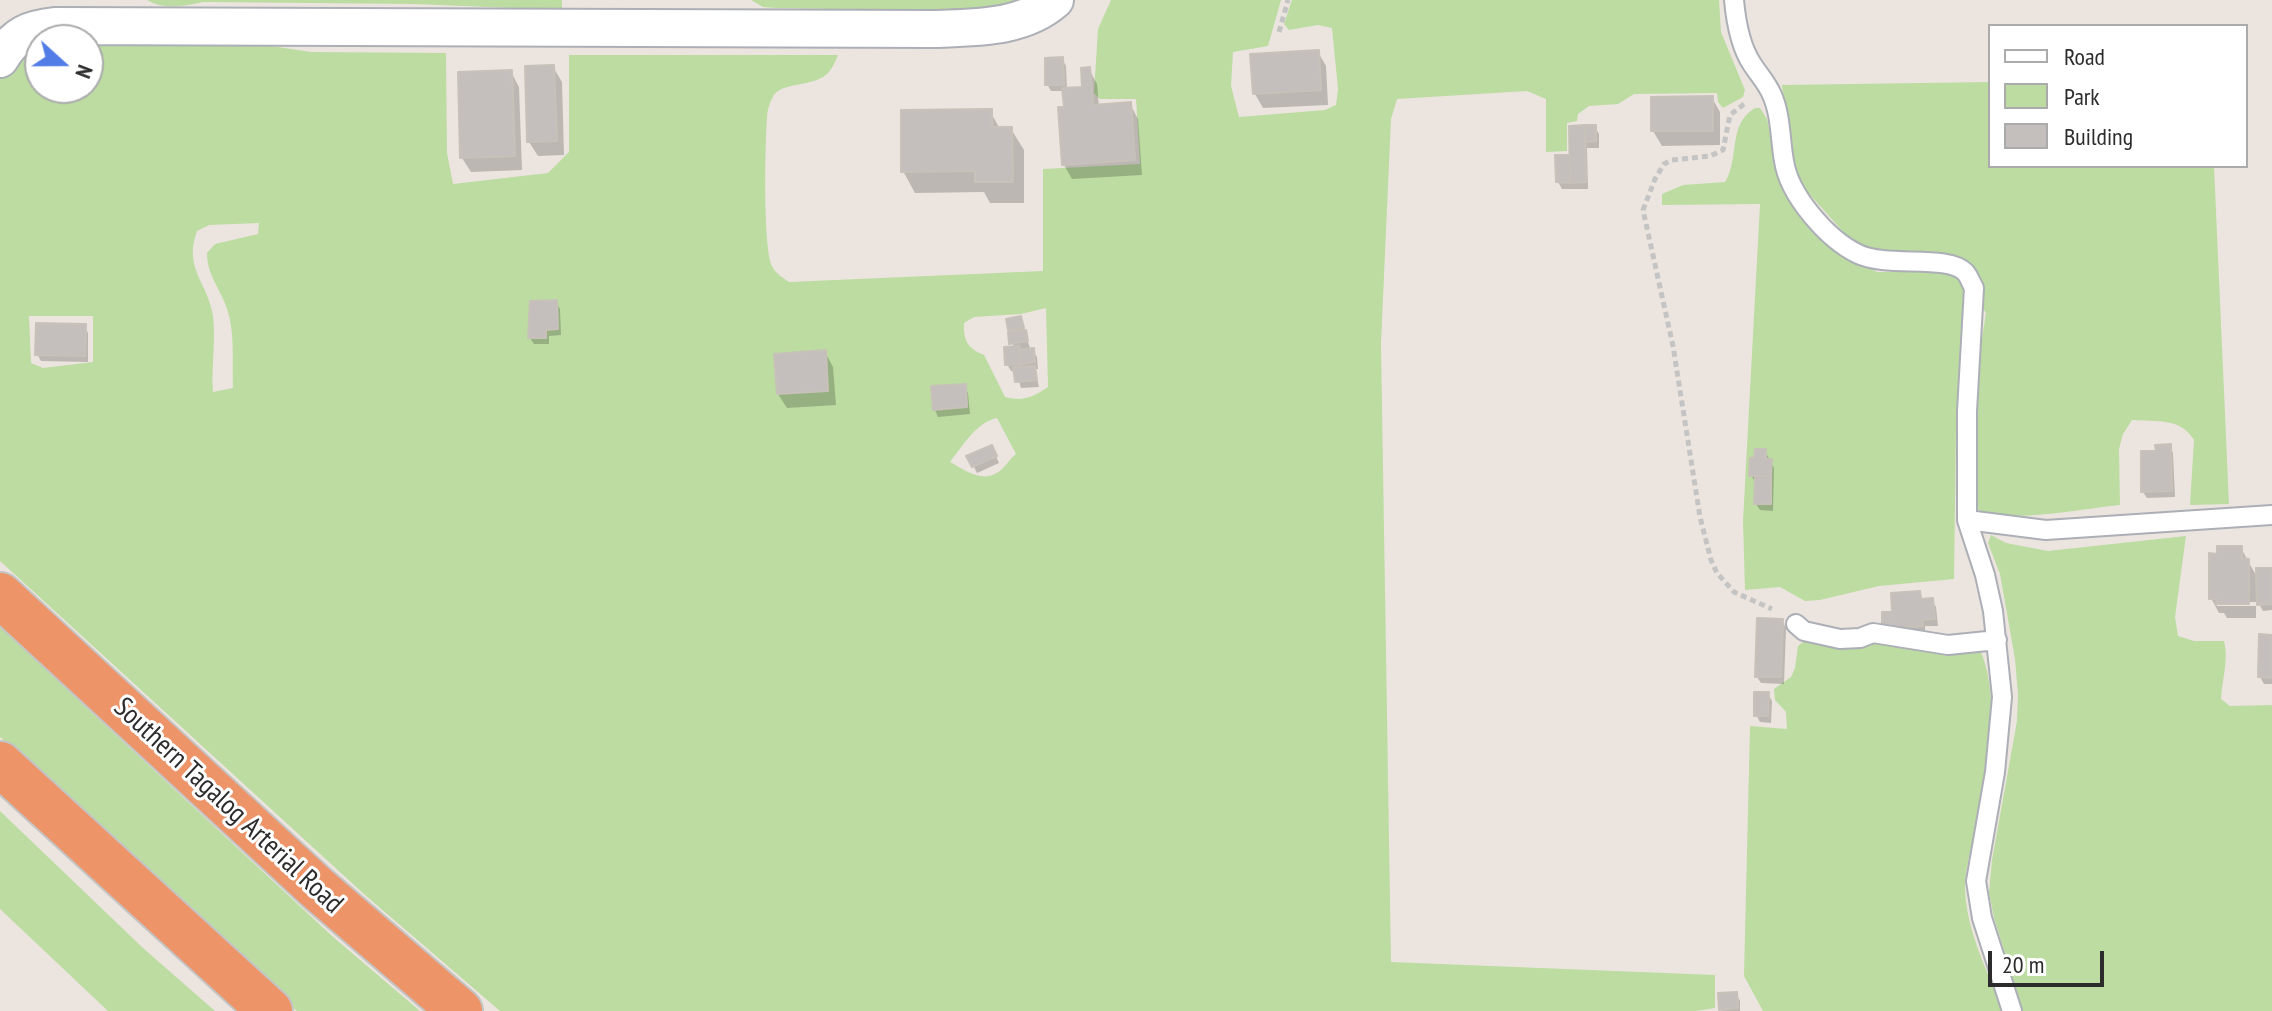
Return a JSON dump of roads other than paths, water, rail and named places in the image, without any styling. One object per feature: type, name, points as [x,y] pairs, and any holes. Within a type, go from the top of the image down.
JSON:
[{"type":"highway","name":"Southern Tagalog Arterial Road","points":[[0,595],[336,906],[460,1011]]},
{"type":"highway","points":[[0,764],[270,1011]]},
{"type":"street","points":[[0,59],[17,36],[32,28],[56,26],[934,29],[1012,22],[1039,12],[1055,0]]},
{"type":"lane","points":[[1734,0],[1744,48],[1767,86],[1777,110],[1784,164],[1792,188],[1834,237],[1858,254],[1877,260],[1950,264],[1965,272],[1970,279],[1975,300],[1967,411],[1967,520],[1985,575],[2001,682],[2001,727],[1976,881],[1982,918],[2012,1011]]},
{"type":"lane","points":[[1967,520],[2046,530],[2272,515]]},
{"type":"lane","points":[[1796,624],[1804,631],[1840,639],[1860,638],[1873,633],[1948,645],[1997,640]]}]
